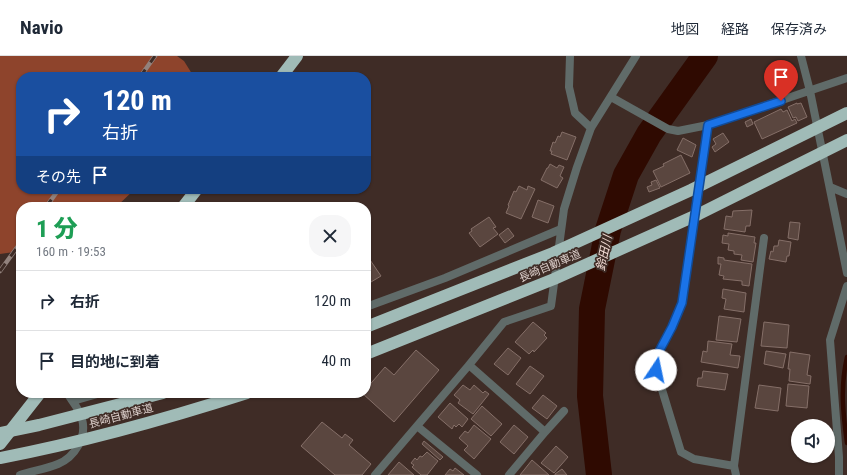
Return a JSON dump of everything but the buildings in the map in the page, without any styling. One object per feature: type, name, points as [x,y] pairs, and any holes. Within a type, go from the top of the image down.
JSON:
[{"type":"highway","points":[[285,72],[297,56]]},
{"type":"highway","name":"長崎自動車道","points":[[371,325],[553,253],[691,190],[847,113]]},
{"type":"highway","name":"長崎自動車道","points":[[371,352],[554,280],[699,214],[847,140]]},
{"type":"highway","points":[[187,202],[193,194]]},
{"type":"highway","points":[[0,444],[36,398]]},
{"type":"highway","name":"長崎自動車道","points":[[0,433],[39,425],[144,398]]},
{"type":"highway","name":"長崎自動車道","points":[[0,458],[45,449],[197,409],[232,398]]},
{"type":"street","points":[[570,56],[570,87],[576,112],[590,128]]},
{"type":"street","points":[[375,475],[504,322],[551,306],[564,209],[576,167],[590,128],[636,56]]},
{"type":"street","points":[[801,56],[810,91],[847,273]]},
{"type":"street","points":[[611,97],[668,128],[678,131],[708,125],[847,78]]},
{"type":"street","points":[[708,125],[682,303],[672,327],[655,359],[656,370],[681,452],[694,459],[734,466]]},
{"type":"street","points":[[830,187],[847,194]]},
{"type":"street","points":[[371,305],[445,278],[561,229]]},
{"type":"street","points":[[736,475],[734,466],[764,238]]},
{"type":"street","points":[[839,475],[830,340],[847,286]]},
{"type":"street","points":[[469,365],[545,432]]},
{"type":"street","points":[[20,475],[58,464],[69,458],[77,449],[84,430],[82,418],[71,398]]},
{"type":"street","points":[[73,401],[83,398]]},
{"type":"street","points":[[509,475],[564,411]]},
{"type":"street","points":[[417,426],[477,475]]},
{"type":"shaded area","points":[[0,56],[177,56],[184,61],[191,72],[16,72],[16,194],[130,194],[121,202],[16,202],[16,252],[0,254]]},
{"type":"waterway","name":"鈴田川","points":[[599,475],[590,396],[592,309],[608,230],[626,175],[649,134],[705,56]]},
{"type":"waterway","points":[[847,357],[843,379],[843,411],[847,443]]},
{"type":"railway","points":[[144,72],[155,56]]},
{"type":"railway","points":[[50,202],[55,194]]},
{"type":"railway","points":[[0,271],[16,249]]},
{"type":"route","points":[[656,370],[655,359],[672,327],[682,303],[708,125],[781,101]]}]
